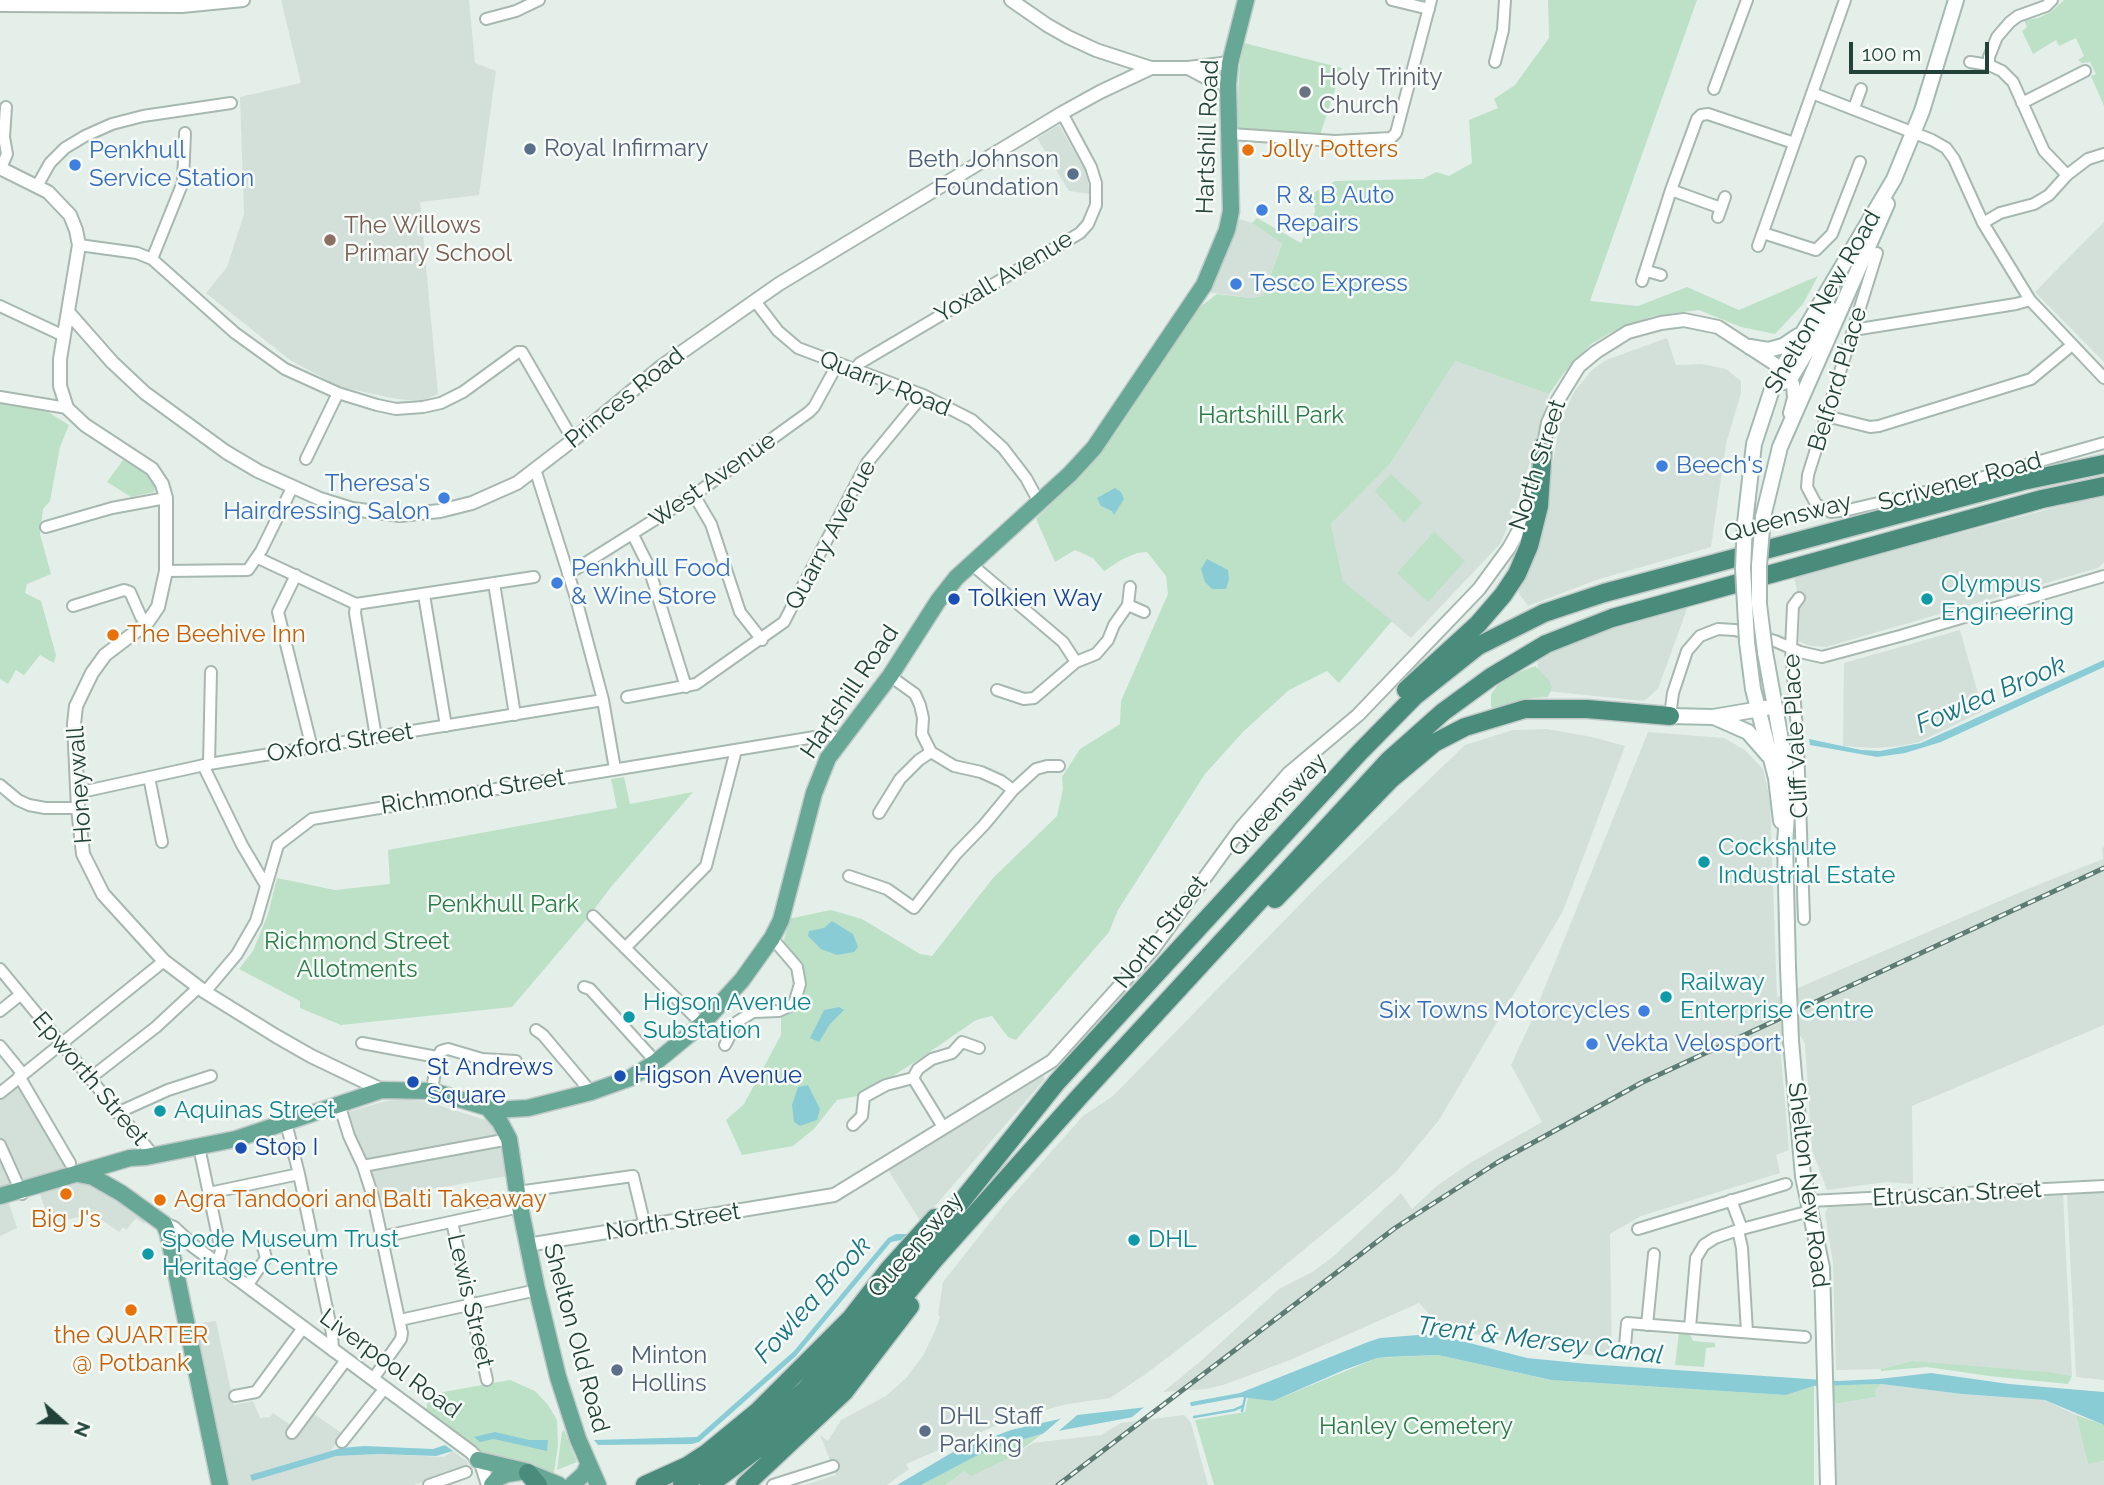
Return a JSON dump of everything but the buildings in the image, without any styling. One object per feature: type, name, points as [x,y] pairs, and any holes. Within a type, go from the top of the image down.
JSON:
[{"type":"highway","points":[[1300,816],[1387,711],[1422,673],[1484,618],[1517,574],[1529,546],[1539,506],[1543,446]]},
{"type":"highway","name":"Queensway","points":[[682,1485],[754,1436],[804,1391],[853,1337],[1057,1082],[1396,715],[1437,677],[1478,646],[1544,613],[1656,578],[2023,481],[2104,464]]},
{"type":"highway","name":"Queensway","points":[[709,1485],[764,1444],[846,1367],[934,1260],[1080,1097],[1388,761],[1443,712],[1525,655],[1612,618],[2042,499],[2104,486]]},
{"type":"highway","points":[[1153,1017],[1295,880],[1391,779],[1434,743],[1465,727],[1525,709],[1587,709],[1670,716]]},
{"type":"highway","points":[[645,1485],[664,1478],[708,1453],[757,1412],[803,1368],[851,1318],[889,1269],[958,1193],[1008,1131],[1057,1082]]},
{"type":"highway","points":[[745,1485],[844,1392],[977,1221],[1080,1097]]},
{"type":"main road","name":"Hartshill Road","points":[[0,1196],[21,1193],[80,1171],[130,1158],[150,1157],[236,1139],[382,1090],[432,1091],[488,1108],[528,1108],[591,1092],[630,1078],[656,1062],[702,1024],[742,980],[772,938],[788,899],[822,769],[841,739],[890,676],[947,588],[1094,448],[1204,285],[1227,230],[1231,211],[1228,85],[1230,63],[1246,0]]},
{"type":"main road","name":"Shelton New Road","points":[[1828,1485],[1822,1268],[1803,1176],[1791,1041],[1785,843],[1788,802],[1786,762],[1774,707],[1759,604],[1763,517],[1780,447],[1884,215],[1956,0]]},
{"type":"main road","name":"Shelton New Road","points":[[1785,843],[1771,758],[1748,660],[1743,568],[1754,444],[1802,334],[1894,179]]},
{"type":"main road","points":[[1782,376],[1859,268]]},
{"type":"main road","points":[[1751,347],[1768,350],[1783,346],[1802,334]]},
{"type":"main road","points":[[1735,712],[1747,691],[1748,660]]},
{"type":"main road","points":[[1670,716],[1713,717],[1774,707]]},
{"type":"main road","points":[[1713,717],[1748,732],[1771,758]]},
{"type":"main road","name":"Shelton Old Road","points":[[488,1108],[509,1139],[527,1245],[558,1377],[588,1465],[598,1485]]},
{"type":"main road","points":[[509,1139],[516,1122],[528,1108]]},
{"type":"main road","name":"Hartshill Road","points":[[121,1193],[115,1183],[121,1169],[150,1157]]},
{"type":"main road","name":"Liverpool Road","points":[[80,1171],[121,1193],[164,1224]]},
{"type":"main road","points":[[164,1224],[220,1485]]},
{"type":"main road","points":[[478,1460],[559,1485]]},
{"type":"main road","name":"Shelton Old Road","points":[[572,1485],[584,1474],[588,1465]]},
{"type":"main road","points":[[490,1485],[507,1474],[531,1476]]},
{"type":"street","points":[[0,5],[182,6],[243,0]]},
{"type":"street","points":[[486,19],[516,11],[539,0]]},
{"type":"street","points":[[1230,134],[1361,141],[1391,138],[1396,133],[1430,5],[1392,0]]},
{"type":"street","points":[[1495,62],[1503,30],[1505,0]]},
{"type":"street","points":[[1714,89],[1747,0]]},
{"type":"street","points":[[1758,246],[1845,0]]},
{"type":"street","points":[[1989,65],[1989,57],[1997,37],[2010,22],[2018,16],[2046,6],[2052,0]]},
{"type":"street","points":[[1013,1],[1068,37],[1096,50],[1151,68]]},
{"type":"street","points":[[1970,62],[1989,65],[2002,71],[2013,82],[2044,151],[2067,175]]},
{"type":"street","name":"Princes Road","points":[[68,312],[112,362],[145,393],[226,452],[292,488],[352,509],[384,514],[416,514],[456,508],[487,498],[517,483],[662,366],[755,301],[865,230],[1062,113],[1151,68],[1188,68],[1230,63]]},
{"type":"street","points":[[1723,64],[1735,68]]},
{"type":"street","points":[[2022,103],[2081,73],[2072,64]]},
{"type":"street","name":"Princes Road","points":[[1188,68],[1228,85]]},
{"type":"street","points":[[1854,108],[1861,89]]},
{"type":"street","points":[[1812,93],[1914,132],[1947,148],[1983,223],[2030,300],[2104,378]]},
{"type":"street","points":[[37,186],[50,163],[65,148],[112,124],[143,116],[231,103]]},
{"type":"street","points":[[0,397],[67,408],[59,378],[79,246],[70,215],[48,191],[0,168],[7,154],[4,137],[7,104]]},
{"type":"street","name":"Yoxall Avenue","points":[[854,370],[860,363],[1080,233],[1096,205],[1096,183],[1091,167],[1062,113]]},
{"type":"street","points":[[1661,275],[1645,276],[1671,190],[1697,119],[1708,114],[1794,143]]},
{"type":"street","points":[[152,259],[183,182],[185,133]]},
{"type":"street","points":[[1983,223],[2000,213],[2034,204],[2049,195],[2067,175],[2088,159],[2104,154]]},
{"type":"street","points":[[1763,233],[1816,254],[1832,234],[1860,162]]},
{"type":"street","points":[[1671,190],[1721,207]]},
{"type":"street","points":[[79,246],[137,253],[152,259],[235,333],[285,369],[338,393],[396,409],[441,403],[463,392],[518,352],[522,352],[573,440]]},
{"type":"street","name":"Belford Place","points":[[1816,504],[1807,487],[1808,475],[1877,253]]},
{"type":"street","points":[[1853,330],[2030,300]]},
{"type":"street","name":"Quarry Road","points":[[755,301],[778,331],[798,348],[837,365],[923,395],[972,420],[1003,448],[1026,478],[1039,502]]},
{"type":"street","points":[[0,306],[64,336]]},
{"type":"street","name":"North Street","points":[[527,1245],[834,1195],[1052,1061],[1153,949],[1241,828],[1289,773],[1358,715],[1479,589],[1509,548],[1525,519],[1548,423],[1558,400],[1579,366],[1628,332],[1661,323],[1692,321],[1718,327],[1751,347],[1782,376]]},
{"type":"street","points":[[1826,416],[1870,427],[1880,426],[2031,379],[2072,345]]},
{"type":"street","name":"West Avenue","points":[[568,574],[694,495],[809,412],[837,365]]},
{"type":"street","points":[[1780,447],[1794,398],[1793,384],[1782,376]]},
{"type":"street","points":[[306,458],[338,393]]},
{"type":"street","name":"Quarry Avenue","points":[[762,640],[784,622],[867,463],[923,395]]},
{"type":"street","name":"Honeywall","points":[[67,408],[85,425],[152,469],[162,484],[166,498],[166,571],[158,607],[147,624],[105,655],[82,691],[74,724],[83,854],[103,894],[164,961],[202,989],[311,1056],[382,1090]]},
{"type":"street","name":"Scrivener Road","points":[[1816,504],[1831,512],[1849,510],[1955,485],[2104,443]]},
{"type":"street","points":[[535,469],[603,700],[615,769]]},
{"type":"street","points":[[166,571],[248,570],[258,558],[292,488]]},
{"type":"street","points":[[627,697],[696,684],[762,640],[740,612],[711,524],[694,495]]},
{"type":"street","points":[[46,527],[112,508],[166,498]]},
{"type":"street","points":[[633,535],[648,565],[686,687]]},
{"type":"street","points":[[258,558],[356,604],[534,577]]},
{"type":"street","points":[[971,564],[1063,642],[1076,662]]},
{"type":"street","points":[[296,575],[278,612],[312,748]]},
{"type":"street","points":[[1670,716],[1673,693],[1687,651],[1700,636],[1718,629],[1728,628],[1812,656],[1830,655],[2104,576]]},
{"type":"street","points":[[494,583],[516,715]]},
{"type":"street","points":[[997,690],[1024,699],[1034,698],[1076,662],[1088,658],[1102,647],[1128,606],[1130,587]]},
{"type":"street","points":[[72,606],[124,590],[130,592],[147,624]]},
{"type":"street","points":[[424,595],[446,726]]},
{"type":"street","name":"Cliff Vale Place","points":[[1799,598],[1793,606],[1791,648],[1798,744],[1804,919]]},
{"type":"street","points":[[356,604],[355,613],[376,737]]},
{"type":"street","points":[[1128,606],[1144,612]]},
{"type":"street","points":[[211,673],[206,765],[236,834],[265,884]]},
{"type":"street","points":[[890,676],[915,694],[923,718],[922,734],[931,752],[954,766],[981,772],[1001,781],[1013,790]]},
{"type":"street","name":"Oxford Street","points":[[77,793],[206,765],[603,700]]},
{"type":"street","name":"Richmond Street","points":[[89,1079],[202,989],[245,942],[256,921],[278,845],[312,819],[827,734],[841,739]]},
{"type":"street","points":[[625,948],[706,866],[736,750]]},
{"type":"street","points":[[879,813],[900,779],[931,752]]},
{"type":"street","points":[[849,876],[887,888],[914,908],[956,854],[1013,790],[1036,769],[1046,765],[1059,766]]},
{"type":"street","points":[[149,777],[162,842]]},
{"type":"street","points":[[0,785],[29,805],[78,808]]},
{"type":"street","points":[[593,916],[702,1024]]},
{"type":"street","points":[[725,1045],[737,1022],[753,1012],[779,1011],[794,1004],[800,984],[797,967],[772,938]]},
{"type":"street","points":[[0,1093],[164,961]]},
{"type":"street","name":"Epworth Street","points":[[0,969],[150,1157]]},
{"type":"street","points":[[584,987],[590,989],[656,1062]]},
{"type":"street","points":[[0,1010],[20,995]]},
{"type":"street","points":[[536,1030],[591,1092]]},
{"type":"street","points":[[853,1125],[862,1116],[864,1097],[886,1084],[913,1078],[918,1069],[932,1059],[953,1054],[962,1042],[979,1048]]},
{"type":"street","points":[[362,1044],[437,1057]]},
{"type":"street","points":[[0,1046],[80,1171]]},
{"type":"street","points":[[432,1091],[437,1057],[441,1051],[448,1049],[482,1059],[494,1055],[516,1061]]},
{"type":"street","points":[[117,1113],[169,1090],[211,1076]]},
{"type":"street","points":[[913,1078],[943,1127]]},
{"type":"street","points":[[339,1104],[373,1198],[402,1333],[401,1339],[373,1379]]},
{"type":"street","points":[[286,1123],[332,1333],[333,1351]]},
{"type":"street","points":[[363,1166],[509,1139]]},
{"type":"street","points":[[0,1145],[21,1193]]},
{"type":"street","points":[[199,1147],[221,1251],[217,1264]]},
{"type":"street","points":[[209,1193],[299,1174]]},
{"type":"street","points":[[381,1237],[452,1222],[519,1200],[632,1176],[645,1226]]},
{"type":"street","points":[[1639,1229],[1786,1184]]},
{"type":"street","name":"Etruscan Street","points":[[1690,1328],[1699,1251],[1715,1238],[1810,1206],[2104,1186]]},
{"type":"street","points":[[1731,1200],[1740,1230],[1747,1332]]},
{"type":"street","name":"Lewis Street","points":[[452,1222],[487,1380]]},
{"type":"street","name":"Liverpool Road","points":[[164,1224],[187,1238],[192,1245],[478,1460]]},
{"type":"street","points":[[170,1245],[181,1241],[192,1245]]},
{"type":"street","points":[[247,1286],[266,1258],[262,1243]]},
{"type":"street","points":[[1647,1325],[1654,1254]]},
{"type":"street","points":[[400,1320],[537,1290]]},
{"type":"street","points":[[1625,1346],[1627,1324],[1805,1336]]},
{"type":"street","points":[[235,1396],[256,1392],[303,1328]]},
{"type":"street","points":[[292,1433],[346,1360]]},
{"type":"street","points":[[342,1442],[385,1388]]},
{"type":"street","points":[[478,1460],[490,1485]]},
{"type":"street","points":[[773,1485],[833,1466]]},
{"type":"street","points":[[429,1485],[443,1483],[466,1472]]},
{"type":"shaded area","name":"The Willows Primary School","points":[[281,0],[469,0],[475,63],[496,71],[479,195],[420,202],[438,394],[422,401],[397,399],[340,387],[290,360],[206,293],[227,267],[244,214],[240,97],[301,83]]},
{"type":"shaded area","points":[[1059,125],[1086,172],[1090,194],[1069,191],[1037,138]]},
{"type":"shaded area","points":[[1239,219],[1252,223],[1282,242],[1263,296],[1252,298],[1206,292]]},
{"type":"shaded area","points":[[2104,222],[2104,362],[2035,292]]},
{"type":"shaded area","points":[[1667,338],[1676,365],[1702,364],[1726,369],[1741,381],[1741,393],[1726,444],[1711,547],[1596,580],[1528,606],[1518,592],[1536,557],[1560,422],[1574,392],[1592,370],[1606,360]]},
{"type":"shaded area","points":[[1455,361],[1549,394],[1517,506],[1500,544],[1411,638],[1343,581],[1331,524],[1391,463]]},
{"type":"shaded area","name":"Olympus Engineering","points":[[2104,497],[2104,562],[2098,568],[1826,647],[1810,646],[1799,641],[1800,606],[1794,577],[2076,502]]},
{"type":"shaded area","points":[[1688,606],[1658,689],[1644,701],[1537,690],[1538,658],[1605,631]]},
{"type":"shaded area","points":[[1960,630],[1983,711],[1919,742],[1874,748],[1843,746],[1844,663]]},
{"type":"shaded area","points":[[1547,729],[1625,746],[1563,911],[1439,1120],[1397,1171],[1243,1300],[1110,1398],[1068,1404],[1014,1418],[906,1464],[909,1469],[887,1485],[805,1485],[836,1475],[820,1435],[828,1441],[841,1420],[886,1396],[907,1377],[924,1354],[935,1331],[940,1317],[938,1315],[943,1282],[1004,1205],[1083,1116],[1113,1096],[1317,887],[1465,745],[1513,730]]},
{"type":"shaded area","points":[[1648,732],[1724,738],[1745,750],[1763,769],[1770,799],[1777,997],[2103,859],[2104,847],[2104,1025],[1912,1106],[1913,1184],[1886,1182],[1827,1190],[1812,1150],[1805,1044],[1801,1036],[1780,1045],[1789,1150],[1776,1155],[1780,1173],[1641,1216],[1610,1234],[1612,1358],[1532,1348],[1439,1325],[1419,1303],[1290,1360],[1223,1385],[1207,1389],[1163,1392],[1279,1289],[1314,1271],[1335,1255],[1401,1193],[1412,1209],[1438,1185],[1470,1163],[1542,1122],[1511,1065]]},
{"type":"shaded area","points":[[1043,1076],[1045,1079],[921,1222],[888,1170]]},
{"type":"shaded area","points":[[18,1079],[71,1169],[149,1218],[144,1224],[136,1218],[126,1230],[123,1227],[119,1232],[93,1214],[50,1223],[39,1191],[8,1200],[17,1228],[0,1236],[0,1094]]},
{"type":"shaded area","points":[[404,1099],[428,1102],[492,1122],[498,1133],[507,1176],[380,1198],[353,1144],[345,1113],[386,1101]]},
{"type":"shaded area","points":[[2104,1191],[2104,1380],[2076,1377],[2067,1193]]},
{"type":"shaded area","points":[[2063,1193],[2072,1376],[1912,1361],[1881,1369],[1836,1370],[1833,1262],[1825,1214],[1828,1206]]},
{"type":"shaded area","points":[[216,1321],[234,1405],[253,1401],[260,1418],[270,1417],[273,1413],[291,1425],[288,1430],[297,1437],[314,1414],[343,1434],[331,1451],[260,1472],[336,1456],[380,1454],[444,1457],[453,1451],[468,1462],[467,1467],[414,1485],[227,1485],[194,1324]]},
{"type":"shaded area","points":[[1881,1384],[2045,1400],[2076,1415],[2088,1464],[2104,1461],[2104,1485],[1837,1485],[1835,1404],[1876,1397],[1875,1389]]},
{"type":"shaded area","points":[[1184,1415],[1191,1423],[1208,1485],[946,1485],[964,1471],[1013,1456],[1033,1443],[1101,1435],[1121,1423]]},
{"type":"green space","name":"Hartshill Park","points":[[1548,0],[1697,0],[1590,301],[1638,306],[1687,287],[1739,310],[1818,276],[1803,304],[1775,334],[1741,327],[1699,310],[1653,316],[1612,332],[1591,344],[1549,394],[1455,361],[1391,463],[1331,524],[1343,581],[1392,621],[1339,683],[1327,671],[1289,690],[1243,732],[1205,774],[1118,910],[1109,932],[1016,1040],[1008,1037],[992,1016],[976,1020],[863,1095],[837,1100],[814,1129],[793,1146],[742,1155],[726,1120],[744,1104],[781,1035],[781,1016],[804,999],[804,967],[784,941],[788,919],[831,910],[862,919],[920,954],[932,956],[993,878],[1057,816],[1063,789],[1062,777],[1080,749],[1120,724],[1121,701],[1168,594],[1166,576],[1147,552],[1121,560],[1104,571],[1093,558],[1075,550],[1055,562],[1036,519],[1096,458],[1117,431],[1196,310],[1217,294],[1252,298],[1263,296],[1282,243],[1252,223],[1257,218],[1301,243],[1315,212],[1313,193],[1335,181],[1423,179],[1436,172],[1449,176],[1472,163],[1469,120],[1498,108],[1494,99],[1515,85],[1549,38]]},
{"type":"green space","points":[[2064,0],[2104,0],[2104,106],[2091,76],[2096,74],[2090,62],[2082,63],[2078,60],[2084,56],[2076,38],[2059,46],[2056,40],[2033,54],[2022,31],[2027,27],[2024,20],[2051,12]]},
{"type":"green space","points":[[1244,43],[1342,68],[1320,135],[1236,129],[1240,62]]},
{"type":"green space","points":[[0,402],[48,412],[69,425],[60,447],[50,501],[43,509],[40,534],[51,574],[27,584],[25,593],[41,601],[56,655],[54,663],[40,655],[24,675],[16,670],[8,684],[0,679]]},
{"type":"green space","points":[[123,460],[150,476],[155,487],[154,492],[131,497],[107,482]]},
{"type":"green space","points":[[1391,474],[1422,503],[1404,523],[1375,491]]},
{"type":"green space","points":[[1434,532],[1465,561],[1428,602],[1397,573]]},
{"type":"green space","points":[[1535,666],[1552,687],[1548,697],[1530,698],[1491,707],[1491,694],[1497,686],[1513,675]]},
{"type":"green space","points":[[624,777],[630,804],[693,792],[512,1007],[341,1025],[300,1008],[300,1001],[239,969],[253,951],[268,914],[277,878],[335,890],[390,884],[388,850],[617,808],[611,779]]},
{"type":"green space","points":[[1679,1333],[1690,1334],[1693,1341],[1715,1343],[1715,1347],[1706,1348],[1704,1367],[1675,1365]]},
{"type":"green space","name":"Hanley Cemetery","points":[[1438,1355],[1550,1380],[1786,1395],[1814,1386],[1814,1485],[1214,1485],[1195,1420],[1245,1412],[1248,1397],[1273,1401],[1377,1358]]},
{"type":"green space","points":[[1912,1361],[2072,1376],[2068,1384],[1927,1367],[1881,1371]]},
{"type":"green space","points":[[510,1380],[535,1391],[557,1420],[558,1445],[554,1473],[485,1455],[426,1410],[429,1396],[432,1394]]},
{"type":"green space","points":[[1881,1384],[1875,1390],[1876,1397],[1835,1404],[1832,1385]]},
{"type":"green space","points":[[2076,1415],[2104,1425],[2104,1461],[2088,1464]]},
{"type":"green space","points":[[564,1430],[577,1462],[557,1470],[562,1432]]},
{"type":"green space","points":[[1042,1434],[1013,1456],[971,1476],[964,1471],[946,1485],[921,1485],[973,1457]]},
{"type":"water","points":[[1115,488],[1121,492],[1124,499],[1114,515],[1112,511],[1101,506],[1097,498]]},
{"type":"water","points":[[1207,559],[1228,570],[1226,589],[1212,589],[1205,582],[1201,569]]},
{"type":"water","points":[[2104,660],[2104,667],[1941,742],[1905,753],[1877,757],[1810,745],[1809,739],[1861,750],[1880,751],[1921,743]]},
{"type":"water","points":[[832,921],[853,934],[858,947],[854,952],[837,955],[821,949],[808,936],[809,931],[824,928]]},
{"type":"water","points":[[839,1007],[844,1010],[830,1024],[819,1042],[810,1038],[824,1010]]},
{"type":"water","points":[[808,1085],[820,1109],[817,1120],[800,1126],[794,1122],[792,1105],[798,1087]]},
{"type":"water","points":[[896,1234],[911,1234],[906,1239],[891,1242],[796,1356],[699,1442],[598,1445],[594,1440],[697,1437],[794,1351],[888,1238]]},
{"type":"water","points":[[1439,1335],[1527,1358],[1588,1364],[1838,1381],[1931,1373],[2009,1384],[2104,1392],[2104,1425],[2045,1400],[1881,1384],[1814,1386],[1786,1395],[1551,1380],[1438,1355],[1387,1357],[1344,1370],[1273,1401],[1241,1397],[1042,1434],[974,1457],[921,1485],[897,1485],[953,1452],[1011,1430],[1077,1415],[1191,1402],[1240,1393],[1380,1338]]},
{"type":"water","points":[[495,1432],[529,1440],[548,1440],[547,1451],[494,1439],[480,1442],[474,1437]]},
{"type":"water","points":[[445,1445],[453,1451],[436,1456],[336,1456],[252,1481],[250,1475],[341,1448],[364,1446],[433,1449]]},
{"type":"pier","points":[[1195,1398],[1190,1403],[1192,1409],[1126,1422],[1148,1404]]},
{"type":"pier","points":[[1082,1411],[1054,1435],[1037,1439],[1066,1414]]},
{"type":"waterway","points":[[1242,1411],[1246,1394]]},
{"type":"waterway","points":[[1194,1417],[1243,1406]]},
{"type":"railway","points":[[1058,1485],[1395,1228],[1498,1162],[1641,1083],[2104,868]]},
{"type":"place","name":"Holy Trinity Church","points":[[1305,92]]},
{"type":"place","name":"Royal Infirmary","points":[[530,149]]},
{"type":"place","name":"Jolly Potters","points":[[1248,150]]},
{"type":"place","name":"Penkhull Service Station","points":[[75,165]]},
{"type":"place","name":"Beth Johnson Foundation","points":[[1073,174]]},
{"type":"place","name":"R & B Auto Repairs","points":[[1262,210]]},
{"type":"place","name":"The Willows Primary School","points":[[330,240]]},
{"type":"place","name":"Tesco Express","points":[[1236,284]]},
{"type":"place","name":"Beech's","points":[[1662,466]]},
{"type":"place","name":"Theresa's Hairdressing Salon","points":[[444,498]]},
{"type":"place","name":"Penkhull Food & Wine Store","points":[[557,583]]},
{"type":"place","name":"Tolkien Way","points":[[954,599]]},
{"type":"place","name":"Olympus Engineering","points":[[1927,599]]},
{"type":"place","name":"The Beehive Inn","points":[[113,635]]},
{"type":"place","name":"Cockshute Industrial Estate","points":[[1704,862]]},
{"type":"place","name":"Railway Enterprise Centre","points":[[1666,997]]},
{"type":"place","name":"Six Towns Motorcycles","points":[[1644,1011]]},
{"type":"place","name":"Higson Avenue Substation","points":[[629,1017]]},
{"type":"place","name":"Vekta Velosport","points":[[1592,1044]]},
{"type":"place","name":"Higson Avenue","points":[[620,1076]]},
{"type":"place","name":"St Andrews Square","points":[[413,1082]]},
{"type":"place","name":"Aquinas Street","points":[[160,1111]]},
{"type":"place","name":"Stop I","points":[[241,1148]]},
{"type":"place","name":"Big J's","points":[[66,1194]]},
{"type":"place","name":"Agra Tandoori and Balti Takeaway","points":[[160,1200]]},
{"type":"place","name":"DHL","points":[[1134,1240]]},
{"type":"place","name":"Spode Museum Trust Heritage Centre","points":[[148,1254]]},
{"type":"place","name":"the QUARTER @ Potbank","points":[[131,1310]]},
{"type":"place","name":"Minton Hollins","points":[[617,1370]]},
{"type":"place","name":"DHL Staff Parking","points":[[925,1431]]},
{"type":"water label","name":"Fowlea Brook","points":[[1991,695]]},
{"type":"water label","name":"Fowlea Brook","points":[[813,1300]]},
{"type":"water label","name":"Trent & Mersey Canal","points":[[1540,1341]]},
{"type":"park label","name":"Penkhull Park","points":[[503,905]]},
{"type":"park label","name":"Richmond Street Allotments","points":[[357,956]]}]
